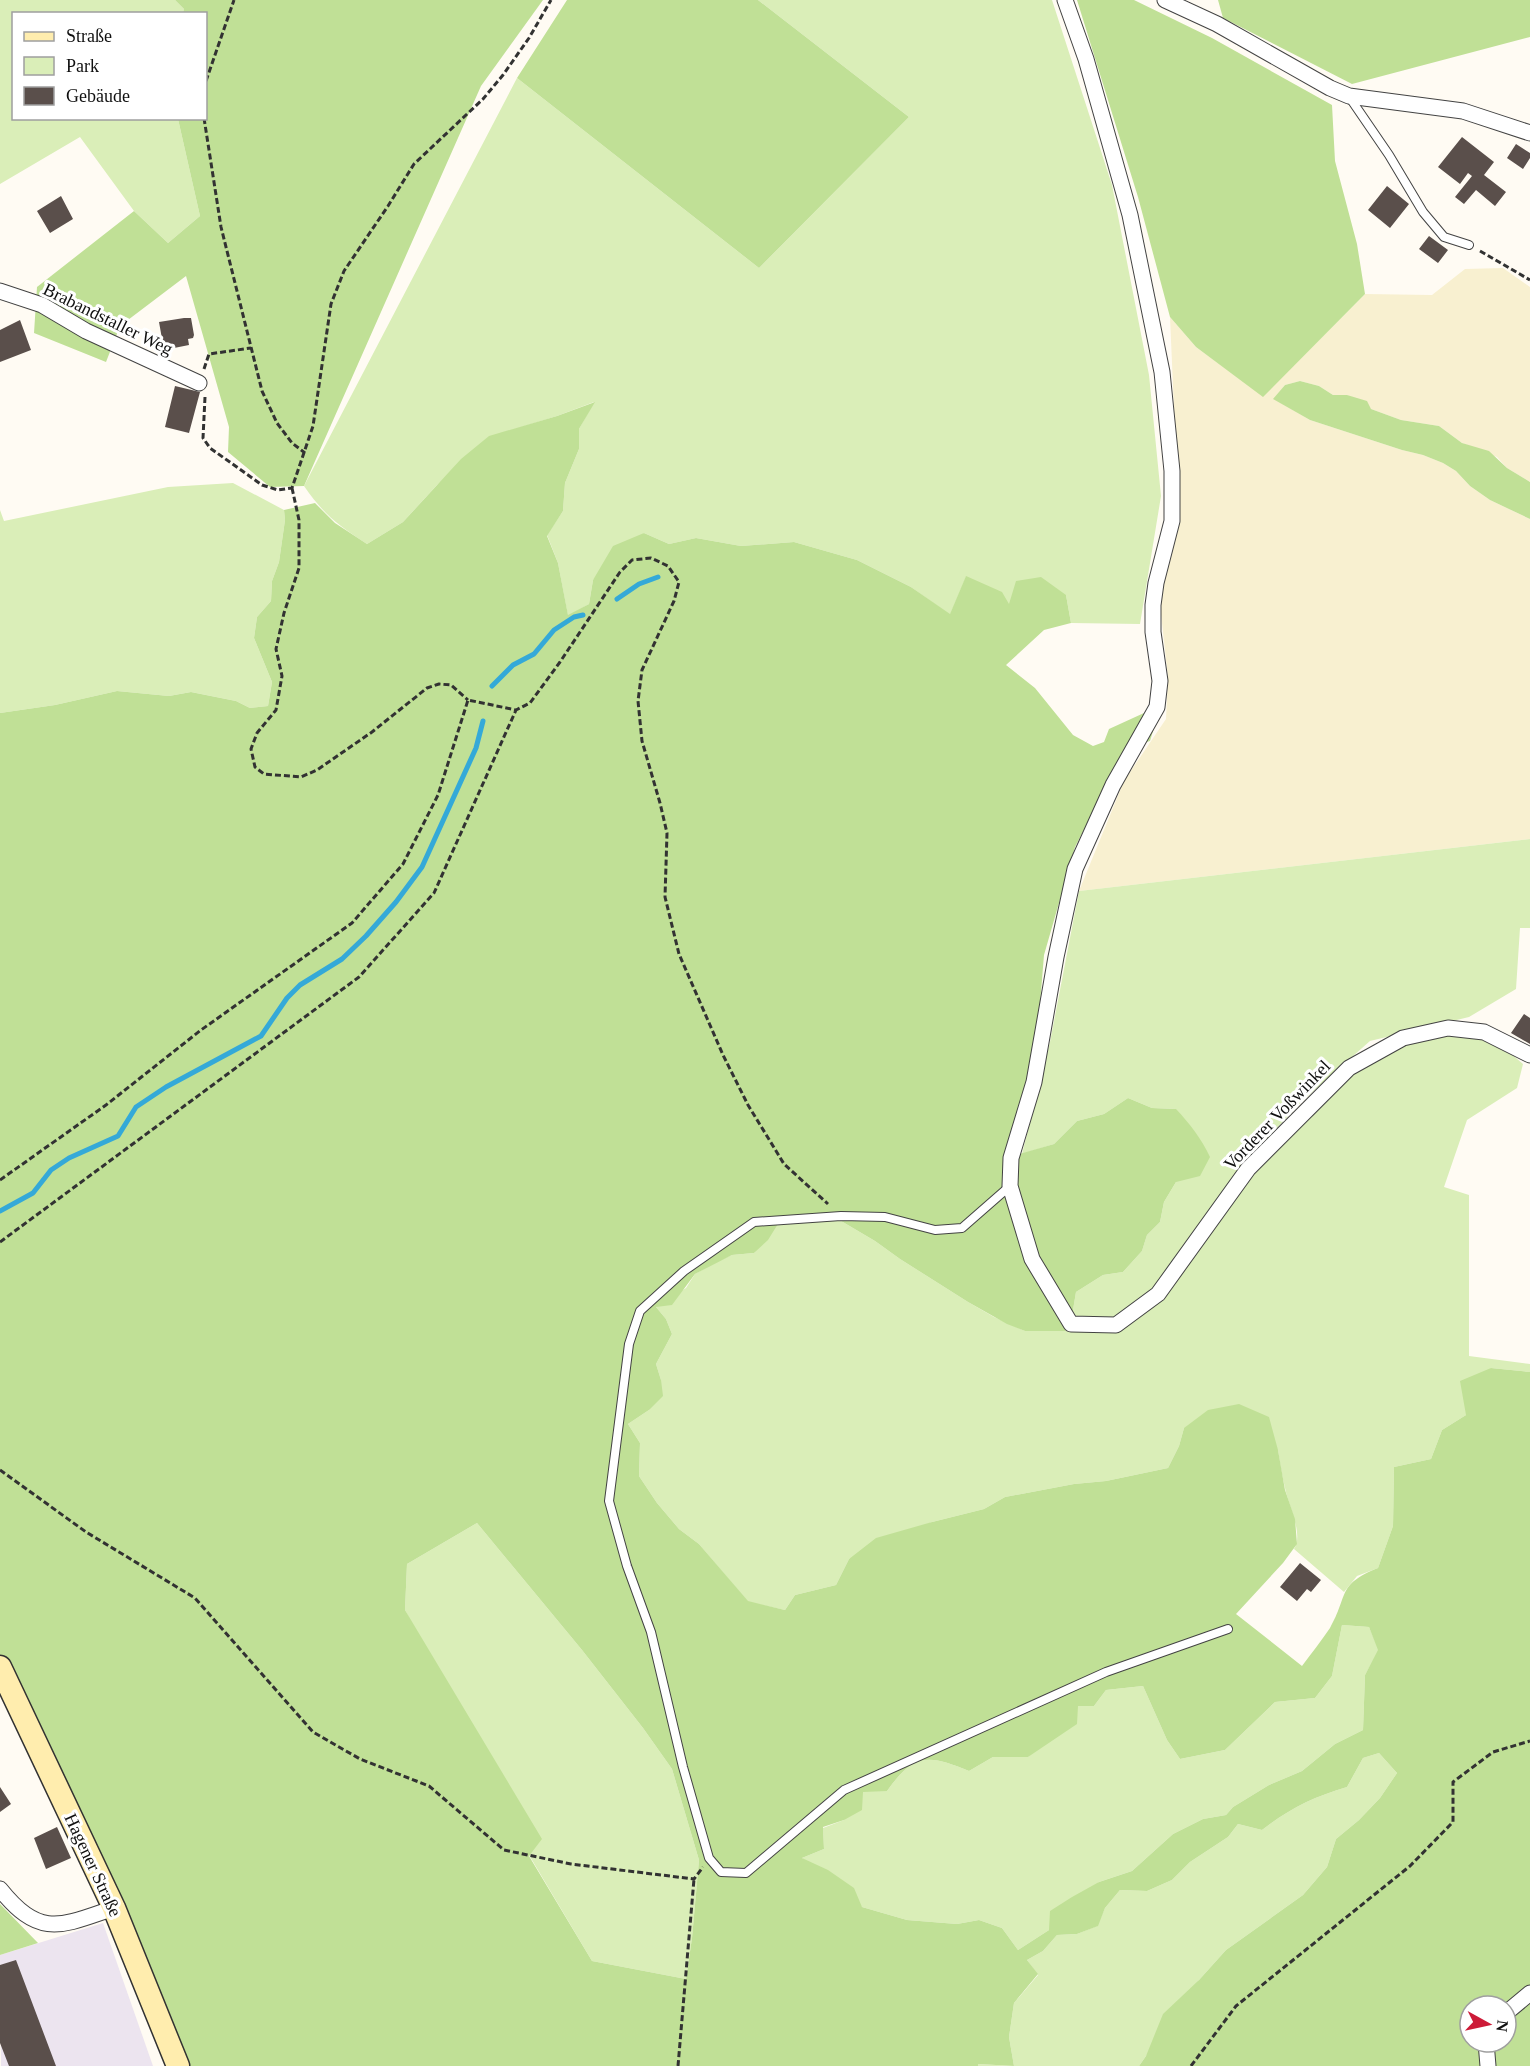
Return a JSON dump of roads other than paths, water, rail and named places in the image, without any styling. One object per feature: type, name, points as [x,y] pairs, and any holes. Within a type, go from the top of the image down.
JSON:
[{"type":"main road","name":"Hagener Straße","points":[[0,1667],[114,1908],[178,2066]]},
{"type":"street","points":[[1011,1186],[1011,1158],[1034,1082],[1056,957],[1076,869],[1113,785],[1156,707],[1160,681],[1153,632],[1153,605],[1156,583],[1172,521],[1172,471],[1162,372],[1144,276],[1117,165],[1086,59],[1065,0]]},
{"type":"street","points":[[1165,0],[1217,24],[1348,96],[1463,111],[1530,133]]},
{"type":"street","name":"Brabandstaller Weg","points":[[0,291],[42,305],[86,331],[199,383]]},
{"type":"street","name":"Vorderer Voßwinkel","points":[[1011,1186],[1032,1259],[1071,1324],[1116,1325],[1158,1294],[1248,1169],[1349,1068],[1403,1038],[1448,1028],[1484,1032],[1530,1055]]},
{"type":"street","points":[[0,1889],[12,1904],[31,1920],[53,1925],[68,1924],[114,1908]]},
{"type":"street","points":[[1518,2003],[1530,1993]]},
{"type":"lane","points":[[1348,96],[1389,155],[1423,212],[1444,237],[1469,245]]},
{"type":"lane","points":[[1011,1186],[963,1228],[935,1230],[885,1217],[841,1216],[754,1222],[684,1271],[640,1311],[629,1344],[609,1501],[627,1566],[651,1632],[683,1767],[709,1858],[721,1872],[746,1873],[844,1790],[1106,1672],[1228,1629]]},
{"type":"waterway","points":[[617,599],[639,584],[658,577]]},
{"type":"waterway","points":[[492,686],[513,665],[534,654],[554,630],[574,617],[583,615]]},
{"type":"waterway","points":[[0,1211],[33,1193],[51,1170],[69,1158],[118,1136],[136,1107],[166,1087],[261,1036],[287,998],[300,985],[342,959],[366,936],[396,902],[422,867],[476,748],[483,721]]}]
